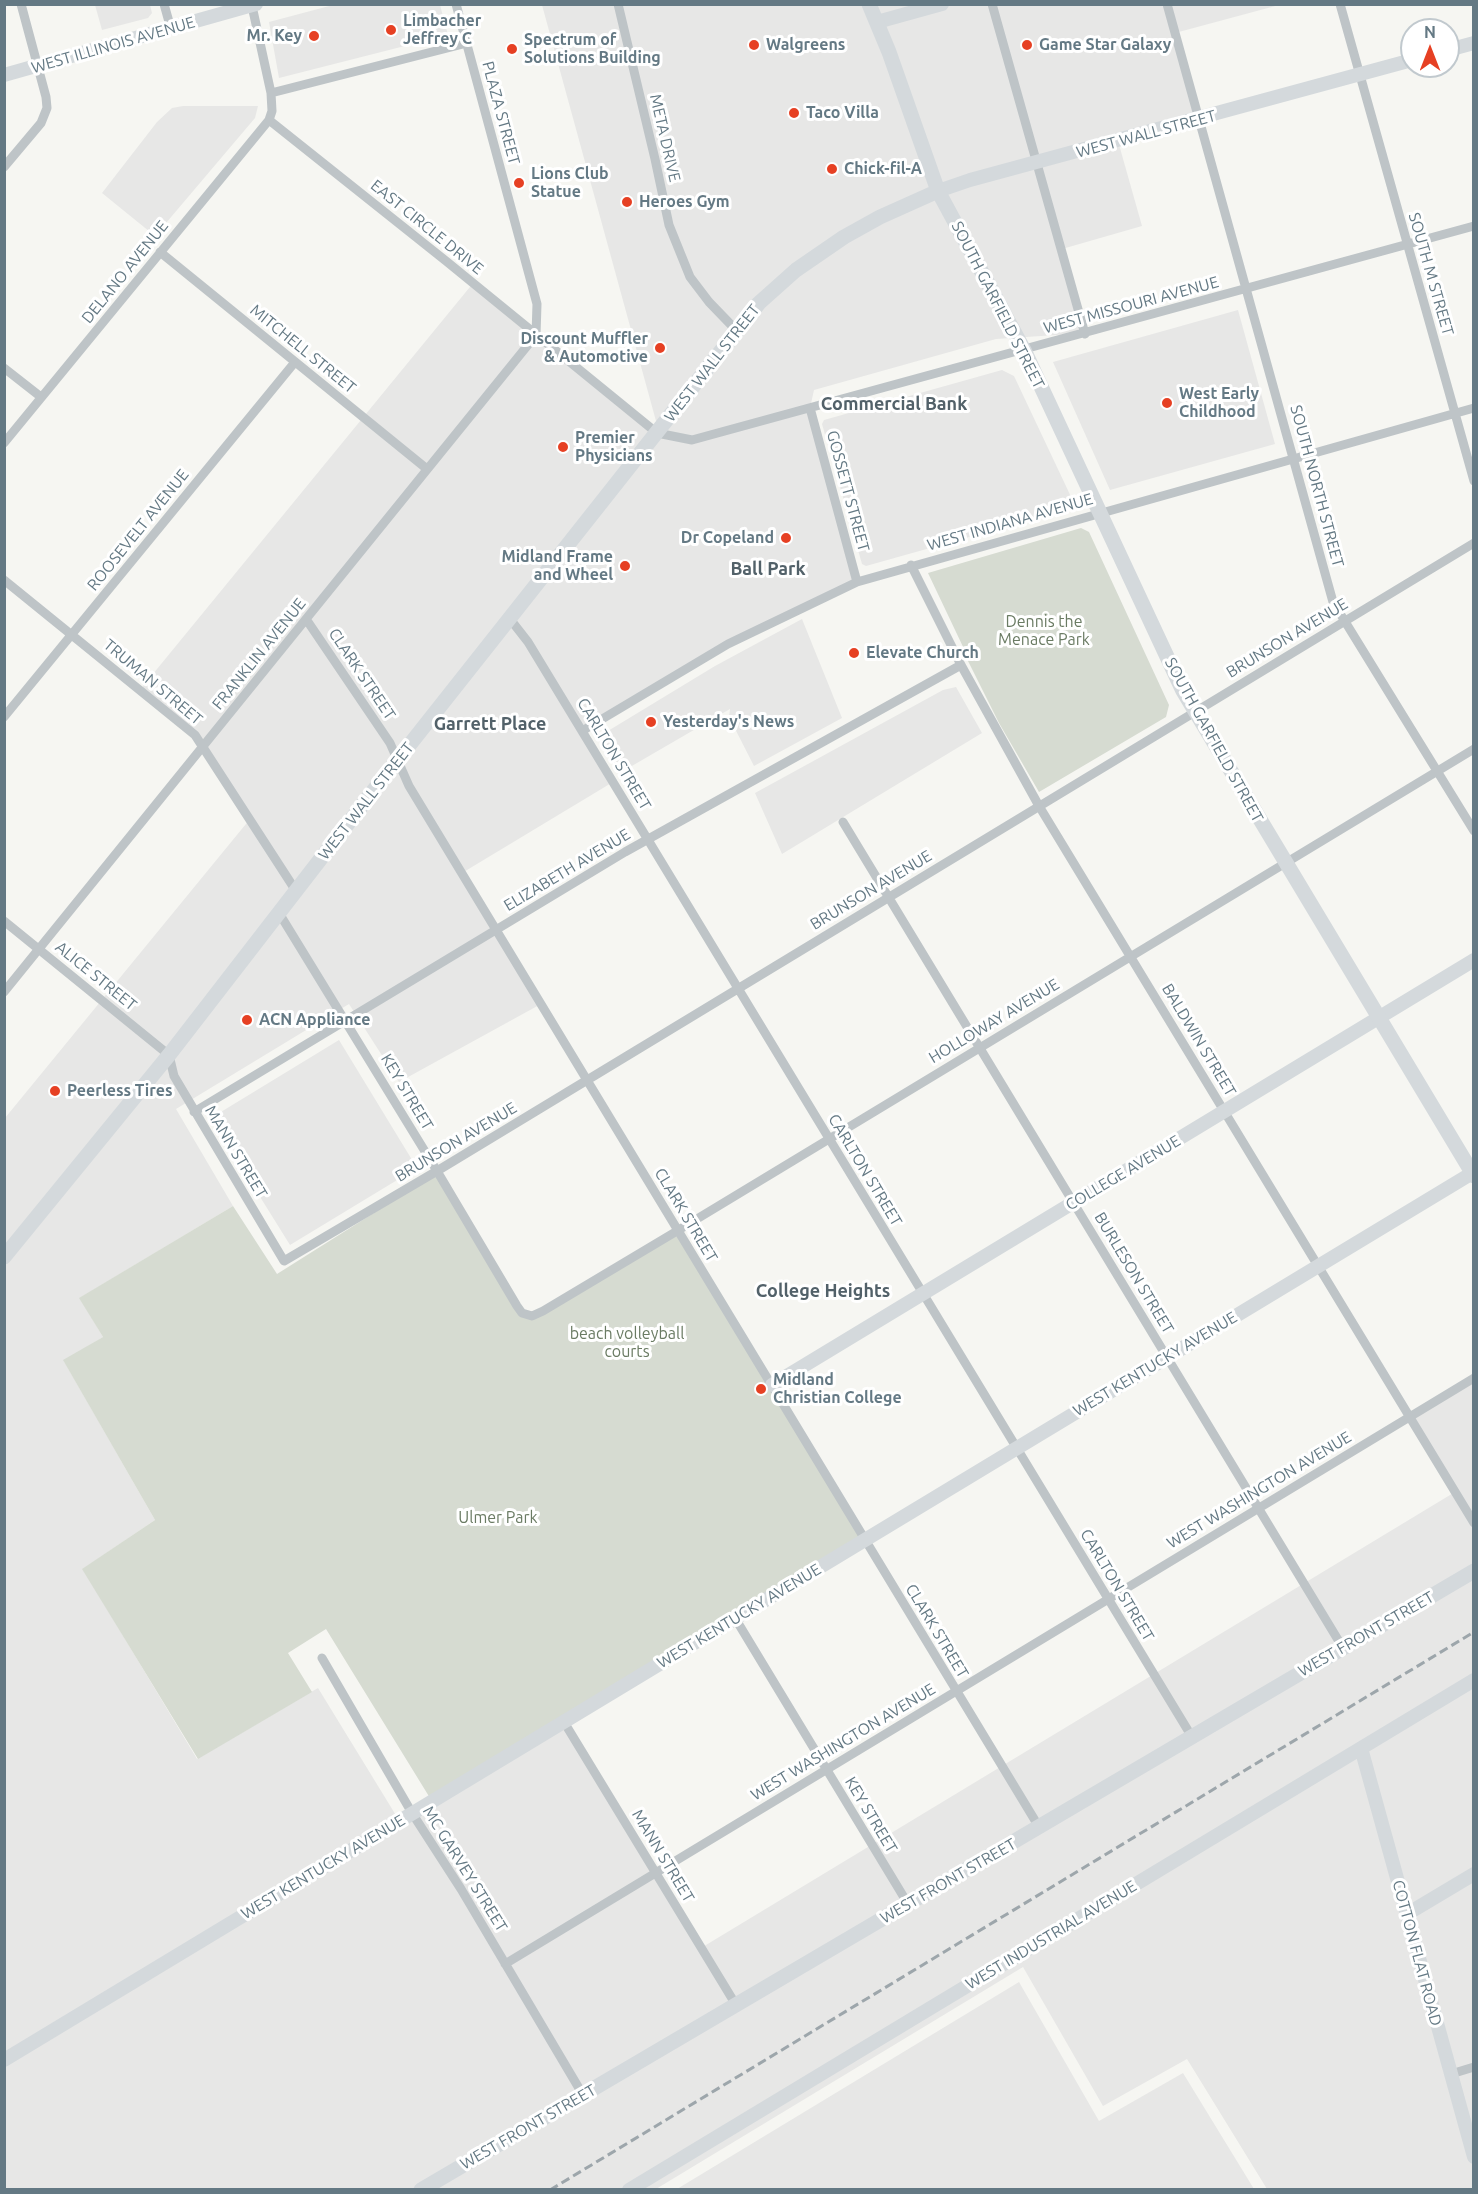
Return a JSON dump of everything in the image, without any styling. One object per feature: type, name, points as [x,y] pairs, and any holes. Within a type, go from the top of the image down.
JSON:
[{"type":"main road","name":"SOUTH GARFIELD STREET","points":[[869,4],[938,191],[1024,350],[1183,691],[1473,1174]]},
{"type":"main road","name":"WEST WALL STREET","points":[[8,1247],[169,1055],[398,760],[759,303],[796,270],[844,237],[880,217],[938,191]]},
{"type":"main road","name":"WEST FRONT STREET","points":[[421,2190],[1473,1571]]},
{"type":"street","points":[[4,167],[41,123],[46,112],[46,97],[21,4]]},
{"type":"street","points":[[164,4],[171,28]]},
{"type":"street","name":"PLAZA STREET","points":[[456,4],[537,304],[536,335]]},
{"type":"street","name":"META DRIVE","points":[[618,4],[656,159],[669,225],[690,277],[736,331]]},
{"type":"street","points":[[877,22],[942,4]]},
{"type":"street","points":[[992,4],[1085,334]]},
{"type":"street","name":"SOUTH NORTH STREET","points":[[1167,4],[1333,602],[1473,831]]},
{"type":"street","name":"SOUTH M STREET","points":[[1340,4],[1473,481]]},
{"type":"street","points":[[254,5],[271,93],[272,111],[268,120]]},
{"type":"street","name":"WEST ILLINOIS AVENUE","points":[[4,75],[254,5]]},
{"type":"street","points":[[271,93],[467,43]]},
{"type":"street","name":"WEST WALL STREET","points":[[938,191],[970,180],[1400,63]]},
{"type":"street","name":"EAST CIRCLE DRIVE","points":[[268,120],[657,433]]},
{"type":"street","name":"DELANO AVENUE","points":[[4,443],[268,120]]},
{"type":"street","name":"WEST MISSOURI AVENUE","points":[[657,433],[692,441],[1473,226]]},
{"type":"street","name":"MITCHELL STREET","points":[[160,252],[427,470]]},
{"type":"street","name":"FRANKLIN AVENUE","points":[[4,992],[536,335]]},
{"type":"street","name":"ROOSEVELT AVENUE","points":[[4,717],[295,362]]},
{"type":"street","points":[[4,368],[42,398]]},
{"type":"street","name":"GOSSETT STREET","points":[[810,408],[857,582]]},
{"type":"street","name":"WEST INDIANA AVENUE","points":[[582,730],[728,644],[857,582],[1473,408]]},
{"type":"street","name":"BRUNSON AVENUE","points":[[284,1261],[437,1171],[1473,543]]},
{"type":"street","name":"BALDWIN STREET","points":[[911,565],[961,665],[1039,806],[1473,1523]]},
{"type":"street","name":"TRUMAN STREET","points":[[4,580],[195,735],[296,891]]},
{"type":"street","name":"CLARK STREET","points":[[306,619],[390,742],[409,786],[1039,1827]]},
{"type":"street","name":"CARLTON STREET","points":[[510,619],[528,642],[582,730],[1192,1737]]},
{"type":"street","name":"ELIZABETH AVENUE","points":[[194,1112],[648,839],[961,665]]},
{"type":"street","name":"HOLLOWAY AVENUE","points":[[529,1315],[543,1311],[677,1231],[1473,749]]},
{"type":"street","name":"BURLESON STREET","points":[[843,822],[1343,1648]]},
{"type":"street","name":"KEY STREET","points":[[279,913],[517,1306],[522,1313],[529,1315]]},
{"type":"street","name":"ALICE STREET","points":[[4,921],[169,1055]]},
{"type":"street","name":"COLLEGE AVENUE","points":[[772,1385],[1473,960]]},
{"type":"street","name":"MANN STREET","points":[[169,1055],[174,1076],[194,1112],[284,1261]]},
{"type":"street","name":"WEST KENTUCKY AVENUE","points":[[4,2060],[1473,1174]]},
{"type":"street","name":"WEST WASHINGTON AVENUE","points":[[505,1964],[1473,1378]]},
{"type":"street","name":"KEY STREET","points":[[735,1618],[908,1904]]},
{"type":"street","name":"MC GARVEY STREET","points":[[322,1658],[412,1813],[461,1889],[583,2095]]},
{"type":"street","name":"WEST INDUSTRIAL AVENUE","points":[[630,2190],[1473,1680]]},
{"type":"street","name":"MANN STREET","points":[[564,1722],[735,2005]]},
{"type":"street","name":"COTTON FLAT ROAD","points":[[1360,1748],[1473,2157]]},
{"type":"street","points":[[1407,1914],[1473,1874]]},
{"type":"street","points":[[1450,2074],[1473,2067]]},
{"type":"shaded area","points":[[95,5],[150,5],[152,13],[148,18],[102,30]]},
{"type":"shaded area","points":[[333,5],[440,5],[448,35],[279,78],[269,22]]},
{"type":"shaded area","points":[[542,5],[1279,5],[1175,33],[1199,119],[1118,141],[1142,226],[1062,249],[1086,333],[996,339],[814,390],[810,408],[857,580],[718,650],[582,731],[613,782],[462,873],[541,1004],[399,1082],[349,1004],[176,1109],[233,1206],[80,1298],[103,1337],[64,1361],[155,1520],[83,1569],[197,1759],[318,1688],[397,1817],[564,1722],[701,1948],[1455,1492],[1409,1416],[1473,1377],[1473,2189],[1267,2189],[1187,2059],[1103,2106],[1023,1967],[656,2189],[5,2190],[5,1118],[250,819],[206,746],[139,691],[474,282],[659,432]]},
{"type":"shaded area","points":[[258,106],[255,118],[155,236],[102,193],[157,122],[172,108]]},
{"type":"shaded area","name":"West Early Childhood","points":[[1238,310],[1275,444],[1110,490],[1053,362]]},
{"type":"shaded area","points":[[1002,370],[1014,376],[1073,501],[1069,509],[866,566],[862,564],[822,424],[824,420]]},
{"type":"shaded area","points":[[802,619],[842,718],[754,766],[729,717],[730,709],[618,774],[598,737],[715,666]]},
{"type":"shaded area","points":[[956,687],[982,733],[782,854],[755,793],[943,690]]},
{"type":"shaded area","points":[[339,1040],[417,1168],[290,1245],[211,1118]]},
{"type":"shaded area","points":[[1019,1982],[1099,2121],[1183,2073],[1254,2189],[677,2189]]},
{"type":"green space","name":"Dennis the Menace Park","points":[[1081,528],[1089,532],[1169,705],[1166,717],[1039,792],[999,723],[928,573]]},
{"type":"green space","name":"Ulmer Park","points":[[437,1175],[526,1317],[677,1234],[862,1538],[430,1798],[326,1629],[288,1653],[312,1692],[198,1759],[82,1569],[155,1520],[63,1360],[103,1337],[79,1298],[233,1206],[277,1274]]},
{"type":"railway","points":[[550,2190],[1474,1632]]},
{"type":"place","name":"Limbacher Jeffrey C","points":[[391,30]]},
{"type":"place","name":"Mr. Key","points":[[314,36]]},
{"type":"place","name":"Walgreens","points":[[754,45]]},
{"type":"place","name":"Game Star Galaxy","points":[[1027,45]]},
{"type":"place","name":"Spectrum of Solutions Building","points":[[512,49]]},
{"type":"place","name":"Taco Villa","points":[[794,113]]},
{"type":"place","name":"Chick-fil-A","points":[[832,169]]},
{"type":"place","name":"Lions Club Statue","points":[[519,183]]},
{"type":"place","name":"Heroes Gym","points":[[627,202]]},
{"type":"place","name":"Discount Muffler & Automotive","points":[[660,348]]},
{"type":"place","name":"West Early Childhood","points":[[1167,403]]},
{"type":"place","name":"Premier Physicians","points":[[563,447]]},
{"type":"place","name":"Dr Copeland","points":[[786,538]]},
{"type":"place","name":"Midland Frame and Wheel","points":[[625,566]]},
{"type":"place","name":"Elevate Church","points":[[854,653]]},
{"type":"place","name":"Yesterday's News","points":[[651,722]]},
{"type":"place","name":"ACN Appliance","points":[[247,1020]]},
{"type":"place","name":"Peerless Tires","points":[[55,1091]]},
{"type":"place","name":"Midland Christian College","points":[[761,1389]]},
{"type":"district","name":"Commercial Bank","points":[[894,404]]},
{"type":"district","name":"Ball Park","points":[[768,569]]},
{"type":"district","name":"Garrett Place","points":[[490,724]]},
{"type":"district","name":"College Heights","points":[[823,1291]]},
{"type":"park label","name":"beach volleyball courts","points":[[627,1343]]}]
